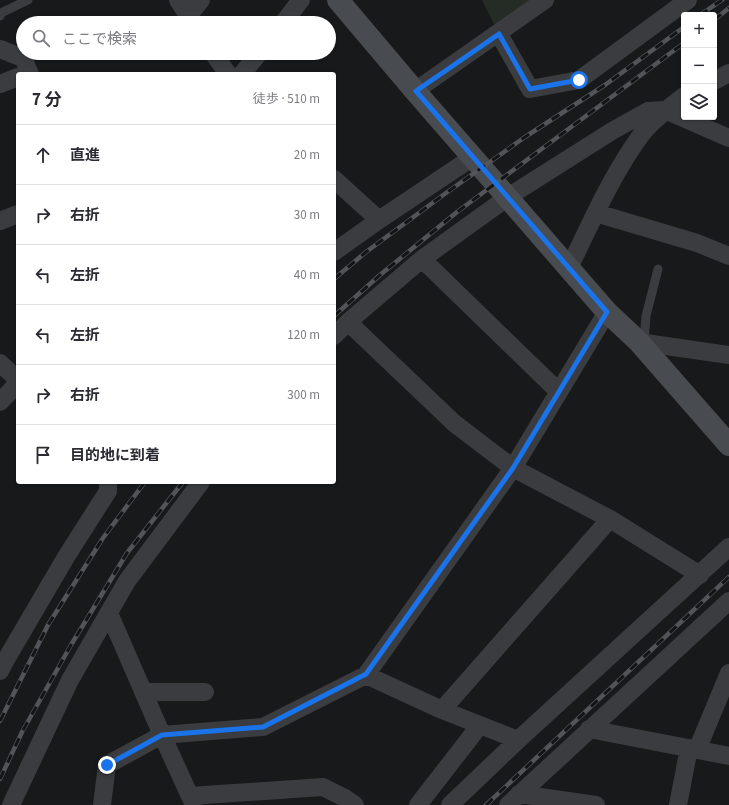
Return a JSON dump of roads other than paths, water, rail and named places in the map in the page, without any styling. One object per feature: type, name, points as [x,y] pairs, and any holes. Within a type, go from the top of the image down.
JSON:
[{"type":"street","points":[[178,0],[188,16]]},
{"type":"street","points":[[192,16],[201,0]]},
{"type":"street","points":[[288,16],[301,0]]},
{"type":"street","points":[[338,0],[607,312],[641,343],[729,445]]},
{"type":"street","points":[[499,34],[530,89],[579,80],[688,0]]},
{"type":"street","points":[[416,91],[499,34],[540,1]]},
{"type":"street","points":[[0,49],[16,55]]},
{"type":"street","points":[[23,60],[25,72]]},
{"type":"street","points":[[218,60],[227,72]]},
{"type":"street","points":[[244,72],[253,60]]},
{"type":"street","points":[[717,79],[729,73]]},
{"type":"street","points":[[0,84],[16,78]]},
{"type":"street","points":[[569,268],[618,171],[641,134],[665,110],[681,98]]},
{"type":"street","points":[[336,334],[422,259],[508,197],[612,131],[648,111],[665,110],[729,138]]},
{"type":"street","points":[[336,251],[473,156]]},
{"type":"street","points":[[336,181],[379,220]]},
{"type":"street","points":[[596,213],[697,243],[729,256]]},
{"type":"street","points":[[0,220],[16,215]]},
{"type":"street","points":[[422,259],[559,392]]},
{"type":"street","points":[[102,805],[107,765],[162,735],[263,727],[366,674],[513,468],[607,312]]},
{"type":"street","points":[[348,322],[454,423],[513,468],[610,519],[700,575]]},
{"type":"street","points":[[641,343],[729,355]]},
{"type":"street","points":[[0,363],[16,380]]},
{"type":"street","points":[[0,402],[16,384]]},
{"type":"street","points":[[1,664],[108,491],[108,484]]},
{"type":"street","points":[[11,805],[70,680],[127,581],[200,484]]},
{"type":"street","points":[[442,710],[610,519]]},
{"type":"street","points":[[450,805],[518,740],[729,547]]},
{"type":"street","points":[[514,800],[589,729],[728,605]]},
{"type":"street","points":[[109,613],[192,801],[322,787],[346,798],[355,805]]},
{"type":"street","points":[[678,805],[693,749],[729,673]]},
{"type":"street","points":[[366,674],[442,710],[518,740]]},
{"type":"street","points":[[143,692],[205,692]]},
{"type":"street","points":[[418,805],[480,725]]},
{"type":"street","points":[[589,729],[729,756]]},
{"type":"street","points":[[514,800],[596,805]]},
{"type":"lane","points":[[0,16],[1,13],[28,0]]},
{"type":"lane","points":[[641,343],[658,269]]},
{"type":"railway","points":[[704,12],[722,0]]},
{"type":"railway","points":[[717,18],[729,8]]},
{"type":"railway","points":[[336,277],[366,252],[446,193],[525,137],[605,85],[681,29]]},
{"type":"railway","points":[[336,314],[380,275],[457,212],[681,45]]},
{"type":"railway","points":[[0,721],[48,625],[103,538],[144,484]]},
{"type":"railway","points":[[0,779],[22,732],[71,645],[127,553],[181,484]]},
{"type":"railway","points":[[486,805],[729,577]]}]
